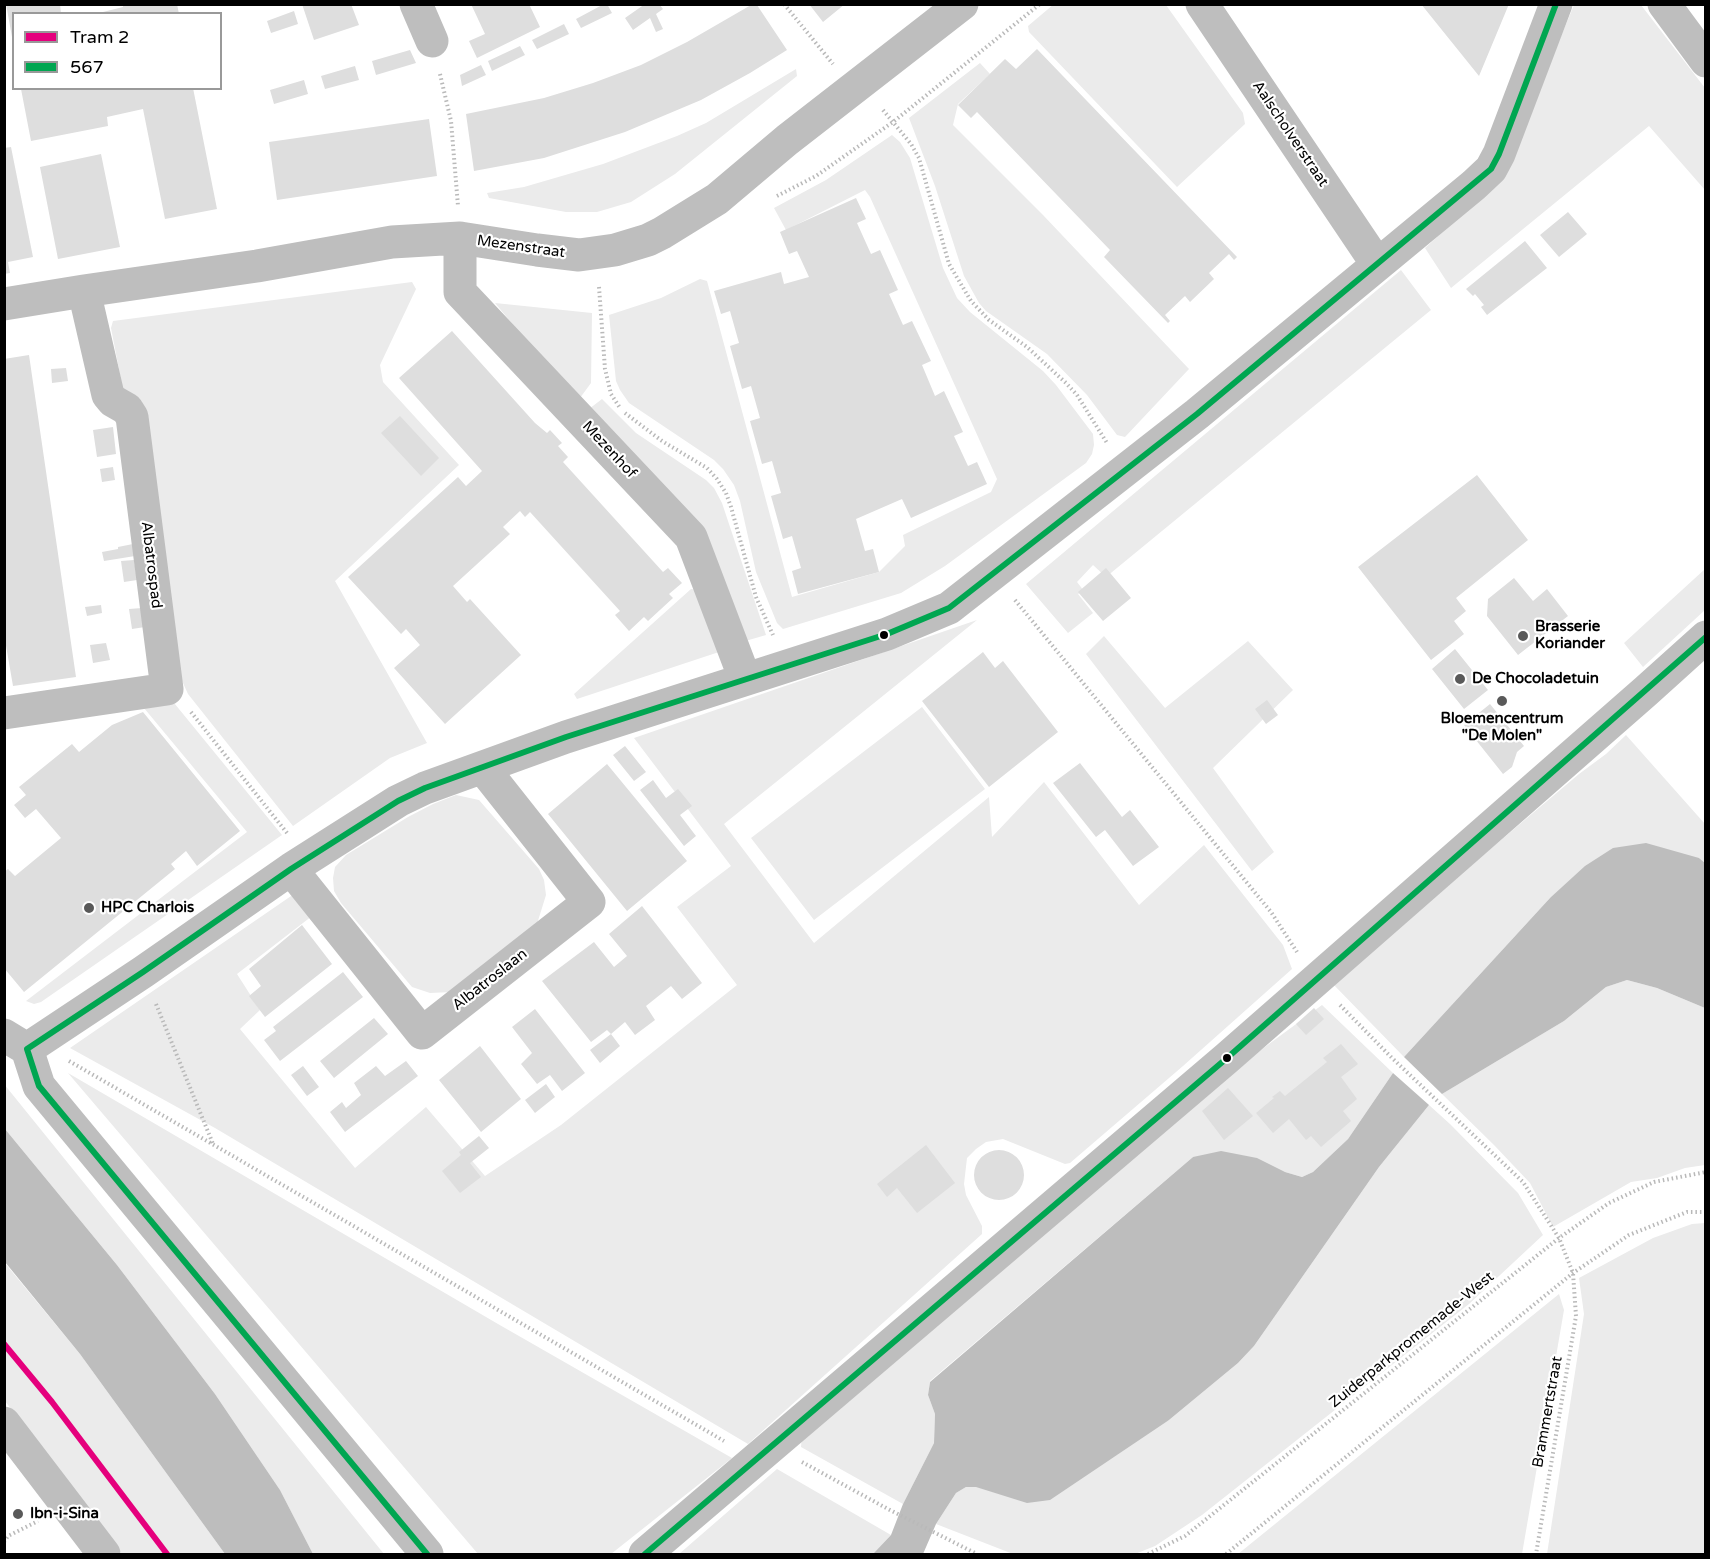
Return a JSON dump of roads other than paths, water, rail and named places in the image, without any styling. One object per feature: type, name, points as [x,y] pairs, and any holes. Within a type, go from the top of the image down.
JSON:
[{"type":"street","points":[[416,4],[432,41]]},
{"type":"street","name":"Mezenstraat","points":[[4,304],[257,266],[392,242],[460,238],[579,255],[597,253],[648,240],[717,199],[962,4]]},
{"type":"street","name":"Aalscholverstraat","points":[[1202,4],[1377,264]]},
{"type":"street","points":[[427,1554],[39,1086],[23,1042],[143,972],[299,863],[398,801],[425,788],[566,737],[887,634],[949,609],[1125,472],[1491,169],[1499,154],[1556,4]]},
{"type":"street","points":[[1664,4],[1706,61]]},
{"type":"street","name":"Mezenhof","points":[[460,238],[460,292],[691,537],[745,679]]},
{"type":"street","name":"Albatrospad","points":[[4,713],[167,689],[132,417],[127,409],[113,401],[108,395],[84,291]]},
{"type":"street","points":[[645,1554],[1315,980],[1706,637]]},
{"type":"street","name":"Albatroslaan","points":[[299,863],[422,1033],[589,902],[483,768]]},
{"type":"street","points":[[4,1423],[104,1554]]},
{"type":"tram line","name":"2","points":[[4,1344],[52,1402],[167,1554]]},
{"type":"place","name":"Brasserie Koriander","points":[[1523,636]]},
{"type":"place","name":"De Chocoladetuin","points":[[1460,679]]},
{"type":"place","name":"Bloemencentrum \"De Molen\"","points":[[1502,701]]},
{"type":"place","name":"HPC Charlois","points":[[89,908]]},
{"type":"place","name":"Ibn-i-Sina","points":[[18,1514]]}]
